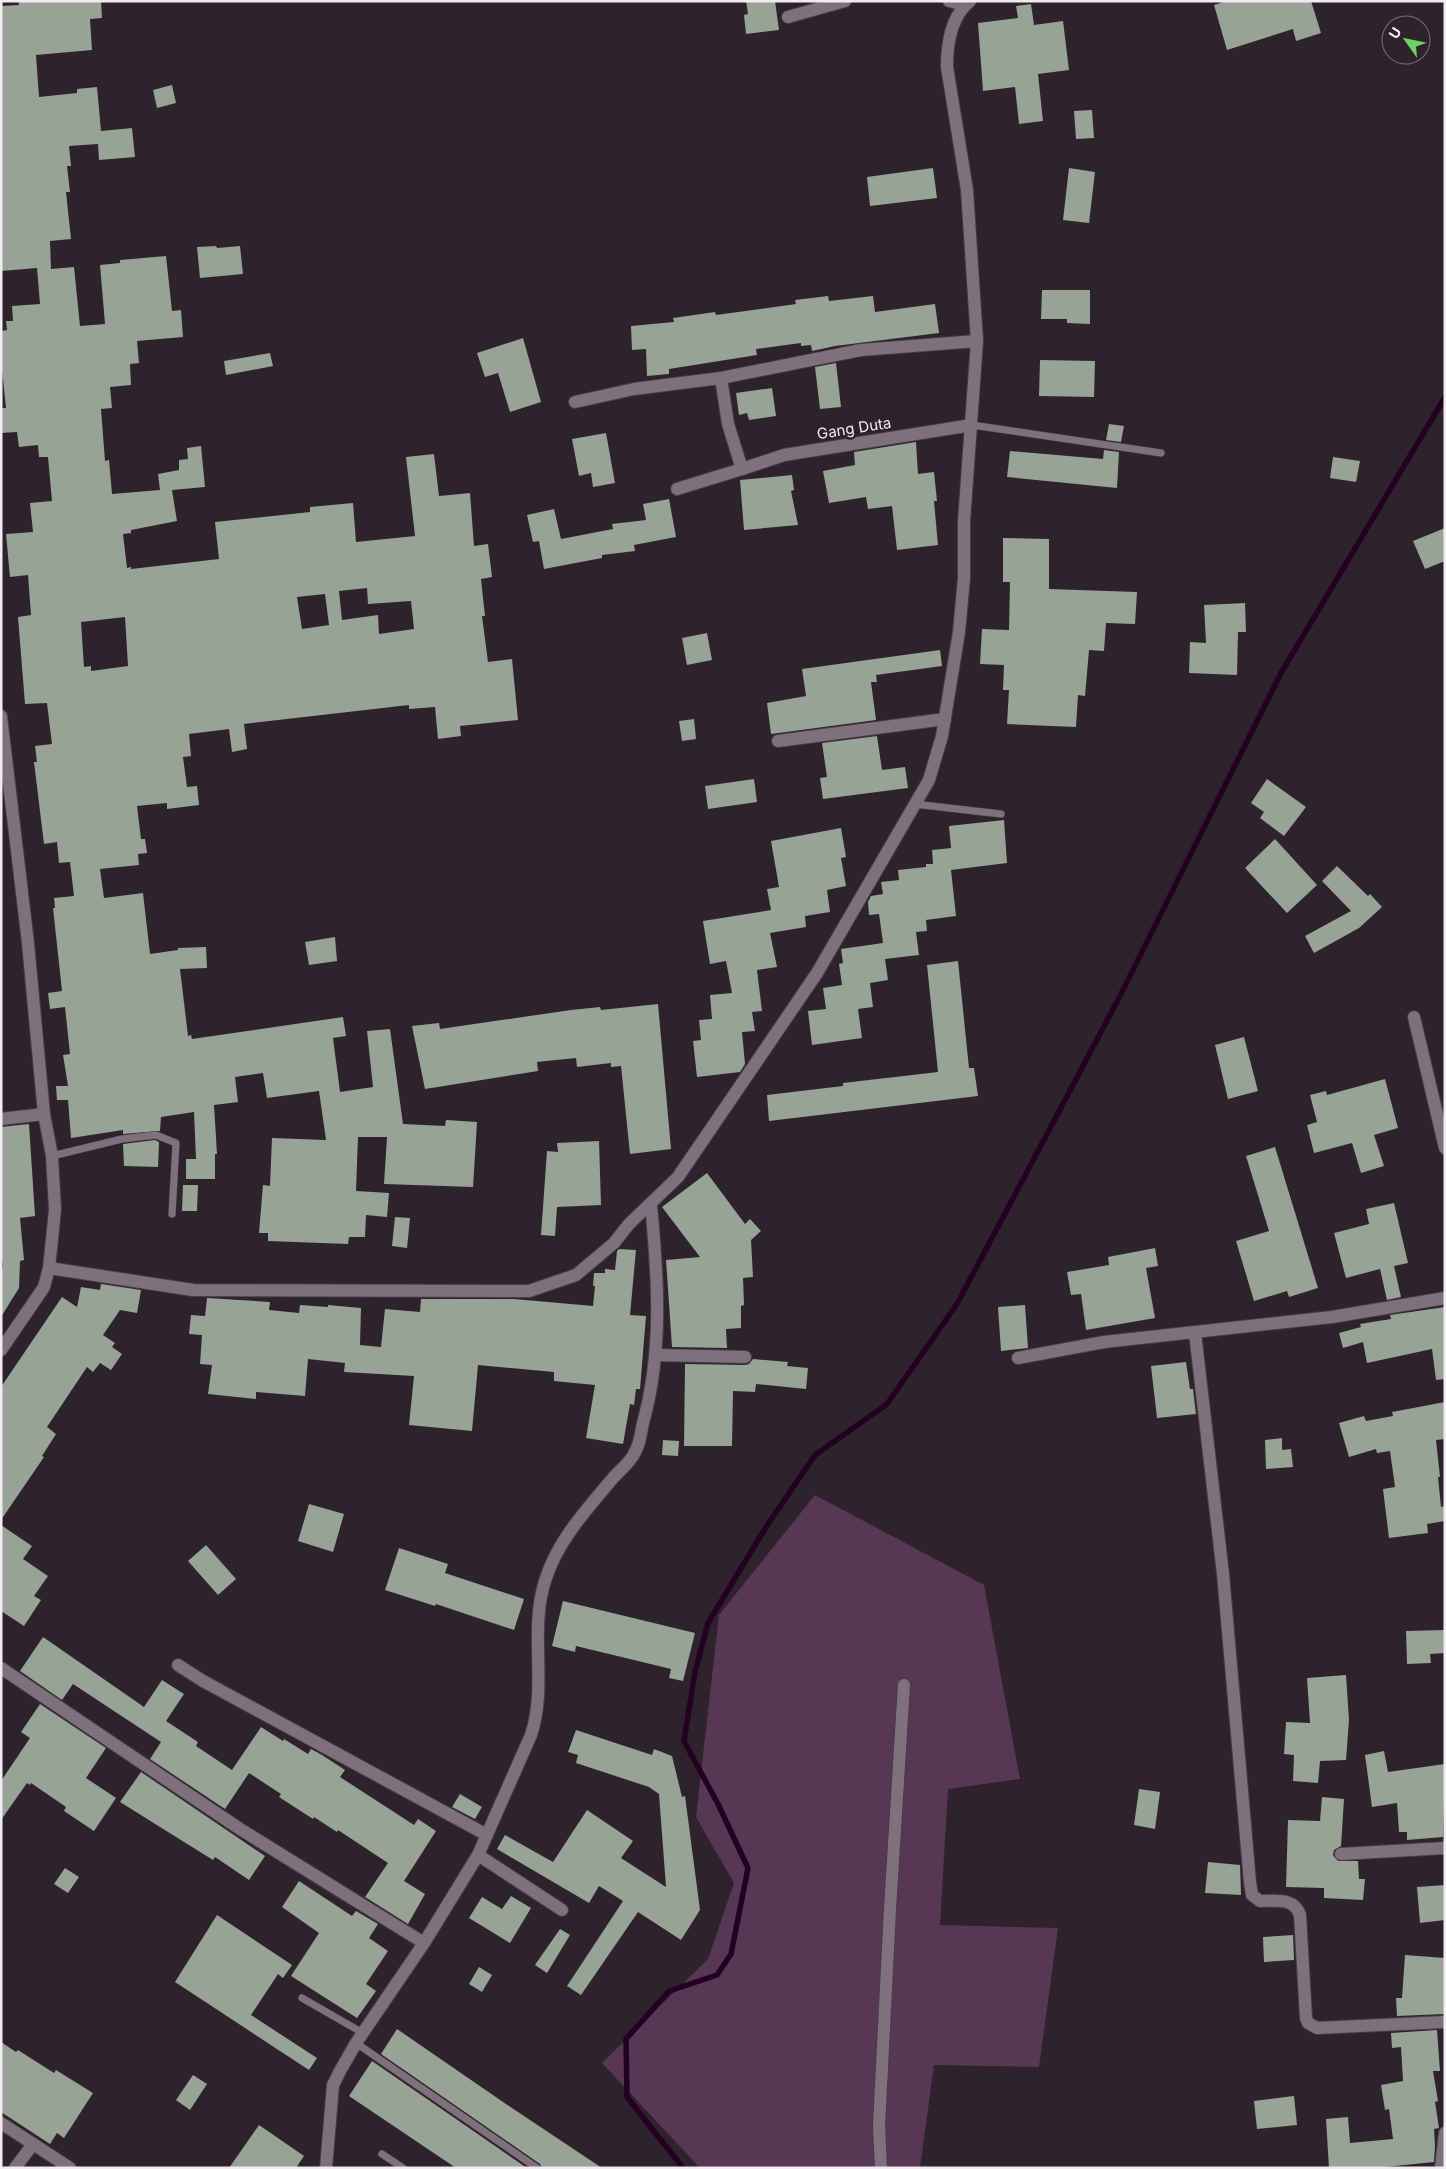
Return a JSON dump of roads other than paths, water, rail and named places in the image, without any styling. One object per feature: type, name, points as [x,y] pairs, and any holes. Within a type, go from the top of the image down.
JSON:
[{"type":"street","points":[[788,17],[845,1]]},
{"type":"street","points":[[50,1268],[193,1290],[529,1291],[576,1275],[614,1243],[629,1224],[678,1178],[817,973],[913,804],[929,780],[936,759],[945,719],[962,606],[964,521],[977,341],[966,190],[947,67],[947,49],[952,30],[967,3],[949,1]]},
{"type":"street","points":[[574,402],[634,389],[721,378],[861,350],[977,341]]},
{"type":"street","points":[[721,378],[728,424],[742,468]]},
{"type":"street","name":"Gang Duta","points":[[677,489],[784,455],[972,425]]},
{"type":"street","points":[[1,716],[4,777],[28,943],[44,1114],[52,1156],[55,1210],[50,1268],[44,1287],[1,1350]]},
{"type":"street","points":[[778,741],[945,719]]},
{"type":"street","points":[[1414,1016],[1445,1148]]},
{"type":"street","points":[[1,1119],[44,1114]]},
{"type":"street","points":[[326,2168],[333,2085],[360,2038],[424,1943],[478,1855],[517,1770],[538,1716],[537,1617],[541,1592],[551,1562],[566,1537],[635,1453],[651,1397],[656,1356],[658,1279],[651,1205]]},
{"type":"street","points":[[1018,1358],[1104,1342],[1332,1317],[1445,1298]]},
{"type":"street","points":[[1195,1333],[1223,1574],[1252,1895],[1260,1901],[1286,1902],[1298,1909],[1300,1915],[1306,2018],[1312,2026],[1318,2028],[1445,2022]]},
{"type":"street","points":[[656,1356],[745,1357]]},
{"type":"street","points":[[178,1665],[203,1681],[487,1835]]},
{"type":"street","points":[[1,1668],[240,1829],[424,1943]]},
{"type":"street","points":[[881,2168],[880,2126],[889,1919],[904,1685]]},
{"type":"street","points":[[1341,1854],[1445,1848]]},
{"type":"street","points":[[478,1855],[562,1910]]},
{"type":"street","points":[[1,2123],[70,2168]]},
{"type":"street","points":[[1441,2168],[1445,2133]]},
{"type":"street","points":[[15,2168],[32,2144]]},
{"type":"lane","points":[[972,425],[1161,452]]},
{"type":"lane","points":[[913,804],[1001,814]]},
{"type":"lane","points":[[52,1156],[122,1139],[156,1135],[176,1143],[172,1214]]},
{"type":"lane","points":[[302,1998],[360,2038],[537,2168]]},
{"type":"lane","points":[[382,2154],[403,2168]]},
{"type":"waterway","points":[[683,2168],[627,2097],[626,2039],[669,1991],[717,1975],[731,1954],[748,1868],[718,1804],[684,1741],[695,1672],[708,1623],[766,1527],[815,1455],[887,1404],[957,1304],[1119,998],[1281,673],[1445,397]]}]
